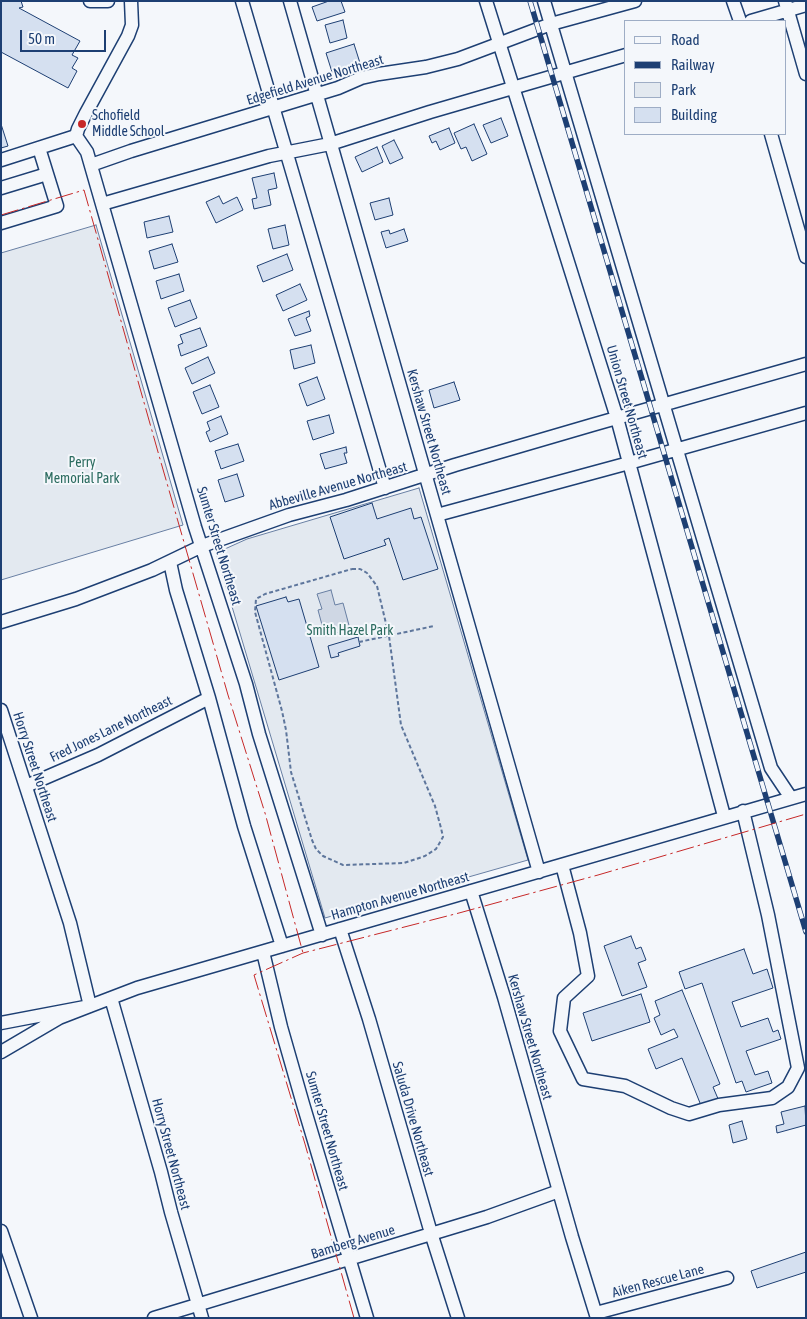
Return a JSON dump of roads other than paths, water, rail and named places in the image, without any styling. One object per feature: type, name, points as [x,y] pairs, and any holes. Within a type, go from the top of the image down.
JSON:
[{"type":"street","points":[[90,1],[108,1]]},
{"type":"street","points":[[1,160],[76,136],[86,113],[128,36],[132,26],[131,1]]},
{"type":"street","points":[[242,1],[385,488]]},
{"type":"street","name":"Kershaw Street Northeast","points":[[290,1],[540,872]]},
{"type":"street","name":"Union Street Northeast","points":[[486,1],[617,418],[724,816]]},
{"type":"street","points":[[544,1],[771,768],[791,798]]},
{"type":"street","name":"Edgefield Avenue Northeast","points":[[90,165],[379,74],[426,67],[458,59],[551,24],[635,1]]},
{"type":"street","points":[[733,1],[740,20]]},
{"type":"street","points":[[753,20],[786,6],[806,5]]},
{"type":"street","points":[[786,6],[806,74]]},
{"type":"street","points":[[102,204],[142,191],[286,152],[330,144],[430,112],[624,57]]},
{"type":"street","points":[[772,135],[806,257]]},
{"type":"street","name":"Sumter Street Northeast","points":[[76,136],[88,152],[90,165],[202,546],[322,934]]},
{"type":"street","points":[[1,223],[57,206],[39,148]]},
{"type":"street","points":[[1,188],[47,174]]},
{"type":"street","name":"Abbeville Avenue Northeast","points":[[1,622],[76,599],[170,562],[202,546],[289,514],[385,488],[455,465],[806,364]]},
{"type":"street","points":[[437,515],[806,413]]},
{"type":"street","points":[[170,562],[176,590],[209,698],[244,826],[282,946]]},
{"type":"street","name":"Fred Jones Lane Northeast","points":[[26,786],[98,755],[209,698]]},
{"type":"street","name":"Horry Street Northeast","points":[[1,710],[70,923],[90,1006]]},
{"type":"street","name":"Hampton Avenue Northeast","points":[[1,1023],[90,1006],[137,988],[540,872],[724,816],[806,794]]},
{"type":"street","points":[[562,865],[580,933],[588,976],[564,998],[560,1031],[583,1079],[625,1086],[671,1108],[689,1114],[719,1104],[772,1098],[788,1087],[798,1068],[768,915],[743,811]]},
{"type":"street","name":"Kershaw Street Northeast","points":[[471,891],[597,1315]]},
{"type":"street","name":"Saluda Drive Northeast","points":[[340,930],[458,1318]]},
{"type":"street","name":"Sumter Street Northeast","points":[[263,952],[281,1027],[367,1318]]},
{"type":"street","name":"Horry Street Northeast","points":[[111,998],[202,1318]]},
{"type":"street","points":[[1,1052],[59,1018],[90,1006]]},
{"type":"street","name":"Bamberg Avenue","points":[[154,1318],[487,1217],[559,1191]]},
{"type":"street","points":[[1,1230],[31,1318]]},
{"type":"street","name":"Aiken Rescue Lane","points":[[597,1315],[727,1278]]},
{"type":"railway","points":[[530,1],[806,932]]},
{"type":"place","name":"Schofield Middle School","points":[[82,124]]},
{"type":"park label","name":"Perry Memorial Park","points":[[82,472]]},
{"type":"park label","name":"Smith Hazel Park","points":[[350,631]]}]
